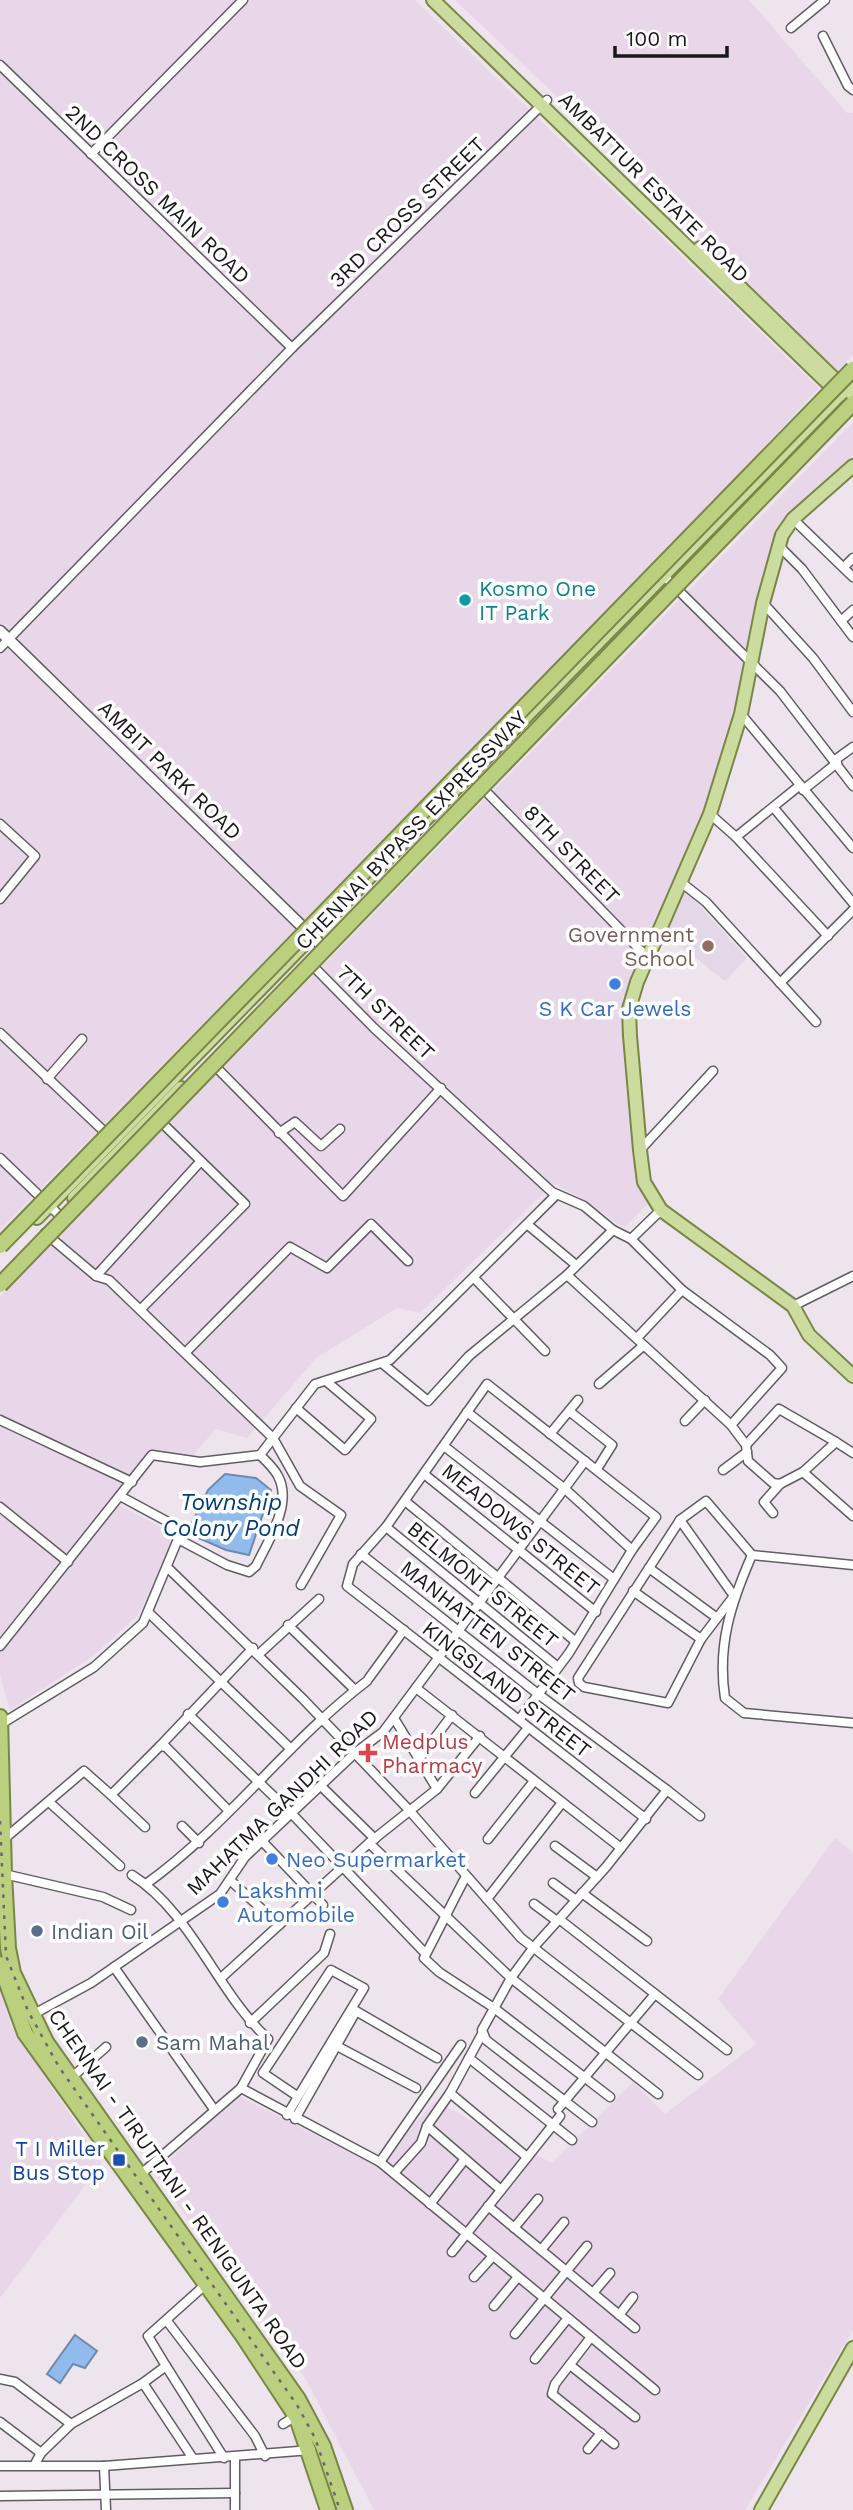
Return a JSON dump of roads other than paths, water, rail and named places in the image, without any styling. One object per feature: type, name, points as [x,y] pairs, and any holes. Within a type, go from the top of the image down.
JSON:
[{"type":"highway","name":"CHENNAI BYPASS EXPRESSWAY","points":[[7,1243],[853,369]]},
{"type":"highway","name":"CHENNAI BYPASS EXPRESSWAY","points":[[0,1285],[849,397]]},
{"type":"highway","name":"CHENNAI - TIRUTTANI - RENIGUNTA ROAD","points":[[1,1720],[4,1874],[9,1955],[13,1973],[32,2015],[71,2078],[270,2356],[345,2510]]},
{"type":"highway","name":"CHENNAI - TIRUTTANI - RENIGUNTA ROAD","points":[[0,1964],[25,2033],[205,2285],[316,2448],[328,2510]]},
{"type":"main road","name":"AMBATTUR ESTATE ROAD","points":[[433,0],[545,102]]},
{"type":"main road","name":"AMBATTUR ESTATE ROAD","points":[[443,0],[849,397]]},
{"type":"main road","points":[[0,1255],[7,1243],[49,1206],[317,940],[849,397]]},
{"type":"main road","points":[[853,466],[793,519],[778,545],[763,603],[754,663],[710,814],[629,1009],[644,1182],[661,1210],[793,1306],[809,1335],[853,1376]]},
{"type":"main road","points":[[0,1278],[154,1115],[307,960],[317,940]]},
{"type":"main road","points":[[761,2510],[853,2348]]},
{"type":"street","points":[[91,154],[243,0]]},
{"type":"street","points":[[791,28],[825,0]]},
{"type":"street","points":[[823,36],[848,86],[853,90]]},
{"type":"street","name":"2ND CROSS MAIN ROAD","points":[[0,65],[292,348]]},
{"type":"street","name":"3RD CROSS STREET","points":[[0,648],[292,348],[545,102]]},
{"type":"street","points":[[793,519],[853,577]]},
{"type":"street","points":[[778,545],[802,569],[853,637]]},
{"type":"street","points":[[844,567],[853,558]]},
{"type":"street","points":[[669,581],[754,663],[836,761],[853,786]]},
{"type":"street","points":[[763,603],[813,658],[853,712]]},
{"type":"street","points":[[841,621],[853,610]]},
{"type":"street","name":"AMBIT PARK ROAD","points":[[0,631],[317,940]]},
{"type":"street","points":[[741,714],[853,848]]},
{"type":"street","points":[[736,837],[853,747]]},
{"type":"street","name":"8TH STREET","points":[[474,778],[648,958]]},
{"type":"street","points":[[774,808],[853,903]]},
{"type":"street","points":[[710,814],[736,837],[828,936]]},
{"type":"street","points":[[0,824],[35,856],[0,899]]},
{"type":"street","points":[[682,883],[705,902],[816,1022]]},
{"type":"street","points":[[780,983],[853,910]]},
{"type":"street","name":"7TH STREET","points":[[307,960],[374,1028],[556,1195],[584,1206],[613,1230],[631,1239],[682,1290],[769,1355],[782,1368],[731,1425]]},
{"type":"street","points":[[0,1033],[113,1141]]},
{"type":"street","points":[[47,1079],[82,1039]]},
{"type":"street","points":[[209,1061],[343,1196],[441,1088]]},
{"type":"street","points":[[640,1150],[713,1070]]},
{"type":"street","points":[[141,1309],[245,1204],[154,1115]]},
{"type":"street","points":[[279,1133],[295,1122],[321,1146],[341,1129]]},
{"type":"street","points":[[0,1158],[60,1214]]},
{"type":"street","points":[[96,1276],[200,1162]]},
{"type":"street","points":[[0,1646],[152,1455],[200,1462],[260,1455],[315,1384],[383,1364],[556,1195]]},
{"type":"street","points":[[631,1239],[661,1210]]},
{"type":"street","points":[[186,1352],[290,1247],[327,1268],[371,1224],[408,1261]]},
{"type":"street","points":[[528,1225],[576,1265]]},
{"type":"street","points":[[0,1227],[7,1243]]},
{"type":"street","points":[[383,1364],[428,1401],[469,1356],[513,1317],[550,1292],[613,1230]]},
{"type":"street","points":[[43,1231],[96,1276],[109,1280],[141,1309],[273,1438],[300,1486],[341,1515],[301,1585]]},
{"type":"street","points":[[567,1275],[731,1425],[746,1449],[748,1461],[773,1483],[780,1484]]},
{"type":"street","points":[[793,1306],[853,1276]]},
{"type":"street","points":[[474,1278],[545,1351]]},
{"type":"street","points":[[637,1338],[682,1290]]},
{"type":"street","points":[[599,1384],[643,1346]]},
{"type":"street","points":[[296,1408],[345,1450],[371,1419],[326,1381]]},
{"type":"street","points":[[361,1554],[386,1527],[487,1384],[656,1517],[632,1550],[596,1612],[519,1720]]},
{"type":"street","points":[[550,1434],[578,1400]]},
{"type":"street","points":[[685,1421],[705,1400]]},
{"type":"street","points":[[723,1470],[746,1449],[779,1409],[853,1453]]},
{"type":"street","points":[[569,1411],[612,1445],[597,1469]]},
{"type":"street","points":[[467,1412],[565,1489],[632,1550]]},
{"type":"street","points":[[0,1420],[132,1482]]},
{"type":"street","points":[[773,1513],[764,1504],[780,1484],[803,1472],[836,1442]]},
{"type":"street","points":[[444,1446],[614,1579]]},
{"type":"street","points":[[120,1496],[170,1523],[178,1539],[227,1565],[249,1572],[256,1566],[282,1506],[282,1486],[278,1474],[260,1455]]},
{"type":"street","name":"MAHATMA GANDHI ROAD","points":[[32,2015],[114,1967],[220,1894],[245,1857],[355,1753],[383,1732],[585,1461]]},
{"type":"street","points":[[803,1472],[853,1516]]},
{"type":"street","name":"MEADOWS STREET","points":[[424,1474],[596,1612]]},
{"type":"street","points":[[405,1501],[575,1642]]},
{"type":"street","points":[[734,1596],[701,1639],[668,1703],[584,1687],[579,1678],[680,1520],[706,1501],[752,1555],[853,1565]]},
{"type":"street","points":[[0,1507],[68,1562]]},
{"type":"street","points":[[680,1520],[734,1596]]},
{"type":"street","name":"BELMONT STREET","points":[[386,1527],[558,1667]]},
{"type":"street","points":[[1,1720],[94,1667],[143,1623],[178,1539]]},
{"type":"street","name":"KINGSLAND STREET","points":[[361,1554],[353,1564],[347,1586],[646,1819]]},
{"type":"street","name":"MANHATTEN STREET","points":[[361,1554],[538,1694],[700,1816]]},
{"type":"street","points":[[752,1555],[734,1596],[724,1629],[721,1672],[725,1698],[744,1713],[853,1723]]},
{"type":"street","points":[[168,1568],[256,1651],[355,1753],[533,1948],[698,2076]]},
{"type":"street","points":[[649,1568],[717,1618]]},
{"type":"street","points":[[634,1591],[701,1639]]},
{"type":"street","points":[[111,1795],[218,1683],[319,1599]]},
{"type":"street","points":[[148,1612],[218,1683],[290,1749]]},
{"type":"street","points":[[288,1625],[355,1690]]},
{"type":"street","points":[[146,1884],[199,1843],[290,1749],[368,1680],[404,1630]]},
{"type":"street","points":[[416,1688],[480,1736],[561,1804],[621,1848]]},
{"type":"street","points":[[188,1714],[292,1814],[425,1953]]},
{"type":"street","points":[[419,1759],[452,1716]]},
{"type":"street","points":[[394,1718],[438,1789]]},
{"type":"street","points":[[475,1793],[528,1728]]},
{"type":"street","points":[[221,1978],[372,1841],[438,1789],[480,1736]]},
{"type":"street","points":[[160,1746],[166,1747],[229,1811]]},
{"type":"street","points":[[3,1840],[84,1771],[145,1827]]},
{"type":"street","points":[[488,1839],[534,1781]]},
{"type":"street","points":[[321,1786],[447,1918],[511,1978],[657,2094]]},
{"type":"street","points":[[394,2173],[421,2143],[511,1978],[533,1948],[646,1819],[667,1790]]},
{"type":"street","points":[[49,1802],[120,1866]]},
{"type":"street","points":[[487,1899],[561,1804]]},
{"type":"street","points":[[182,1826],[199,1843]]},
{"type":"street","points":[[262,1841],[323,1905]]},
{"type":"street","points":[[555,1846],[597,1877]]},
{"type":"street","points":[[4,1874],[103,1897],[131,1910]]},
{"type":"street","points":[[132,1874],[146,1884],[180,1923],[250,2023],[268,2039],[240,2088],[213,2108],[141,2174]]},
{"type":"street","points":[[467,1876],[424,1958],[439,1972],[494,2008],[610,2097]]},
{"type":"street","points":[[230,1880],[279,1926]]},
{"type":"street","points":[[553,1883],[647,1941]]},
{"type":"street","points":[[534,1903],[727,2050]]},
{"type":"street","points":[[250,2023],[324,1953],[330,1934]]},
{"type":"street","points":[[114,1967],[213,2108]]},
{"type":"street","points":[[291,2117],[297,2096],[364,1988],[331,1970],[263,2073],[297,2096]]},
{"type":"street","points":[[291,2117],[373,1983]]},
{"type":"street","points":[[452,2252],[553,2125],[564,2101],[655,1994]]},
{"type":"street","points":[[356,2011],[437,2058]]},
{"type":"street","points":[[482,2034],[592,2122]]},
{"type":"street","points":[[335,2045],[416,2088]]},
{"type":"street","points":[[380,2162],[461,2045]]},
{"type":"street","points":[[71,2078],[106,2047]]},
{"type":"street","points":[[469,2058],[572,2140]]},
{"type":"street","points":[[240,2088],[380,2162],[655,2390]]},
{"type":"street","points":[[450,2093],[527,2157]]},
{"type":"street","points":[[428,2126],[501,2190]]},
{"type":"street","points":[[430,2204],[466,2159]]},
{"type":"street","points":[[514,2228],[538,2199]]},
{"type":"street","points":[[488,2206],[635,2328]]},
{"type":"street","points":[[541,2250],[564,2222]]},
{"type":"street","points":[[515,2334],[587,2246]]},
{"type":"street","points":[[474,2277],[493,2256]]},
{"type":"street","points":[[593,2293],[610,2273]]},
{"type":"street","points":[[494,2306],[518,2277]]},
{"type":"street","points":[[205,2285],[148,2339],[223,2458]]},
{"type":"street","points":[[619,2315],[633,2297]]},
{"type":"street","points":[[535,2359],[568,2318]]},
{"type":"street","points":[[167,2321],[256,2436],[265,2456]]},
{"type":"street","points":[[591,2337],[555,2384],[552,2394],[614,2444]]},
{"type":"street","points":[[570,2365],[635,2417]]},
{"type":"street","points":[[35,2464],[41,2453],[71,2424],[143,2383],[166,2366]]},
{"type":"street","points":[[0,2379],[15,2382],[71,2424]]},
{"type":"street","points":[[143,2383],[192,2457]]},
{"type":"street","points":[[283,2424],[296,2416]]},
{"type":"street","points":[[0,2422],[41,2453]]},
{"type":"street","points":[[588,2449],[601,2433]]},
{"type":"street","points":[[0,2466],[104,2466],[192,2457],[265,2456],[316,2448]]},
{"type":"street","points":[[234,2510],[235,2458]]},
{"type":"street","points":[[104,2466],[106,2510]]},
{"type":"street","points":[[0,2496],[235,2493]]},
{"type":"water","name":"Township Colony Pond","points":[[225,1474],[256,1478],[271,1490],[249,1555],[226,1550],[187,1533],[208,1490]]},
{"type":"water","points":[[75,2335],[97,2351],[85,2368],[73,2364],[60,2383],[47,2374]]},
{"type":"railway","points":[[0,1821],[6,1956],[28,2011],[59,2067],[297,2405],[315,2438],[340,2510]]},
{"type":"place","name":"Kosmo One IT Park","points":[[465,600]]},
{"type":"place","name":"Government School","points":[[708,946]]},
{"type":"place","name":"S K Car Jewels","points":[[615,984]]},
{"type":"place","name":"Medplus Pharmacy","points":[[368,1753]]},
{"type":"place","name":"Neo Supermarket","points":[[272,1859]]},
{"type":"place","name":"Lakshmi Automobile","points":[[223,1902]]},
{"type":"place","name":"Indian Oil","points":[[37,1931]]},
{"type":"place","name":"Sam Mahal","points":[[142,2042]]},
{"type":"place","name":"T I Miller Bus Stop","points":[[119,2160]]}]
